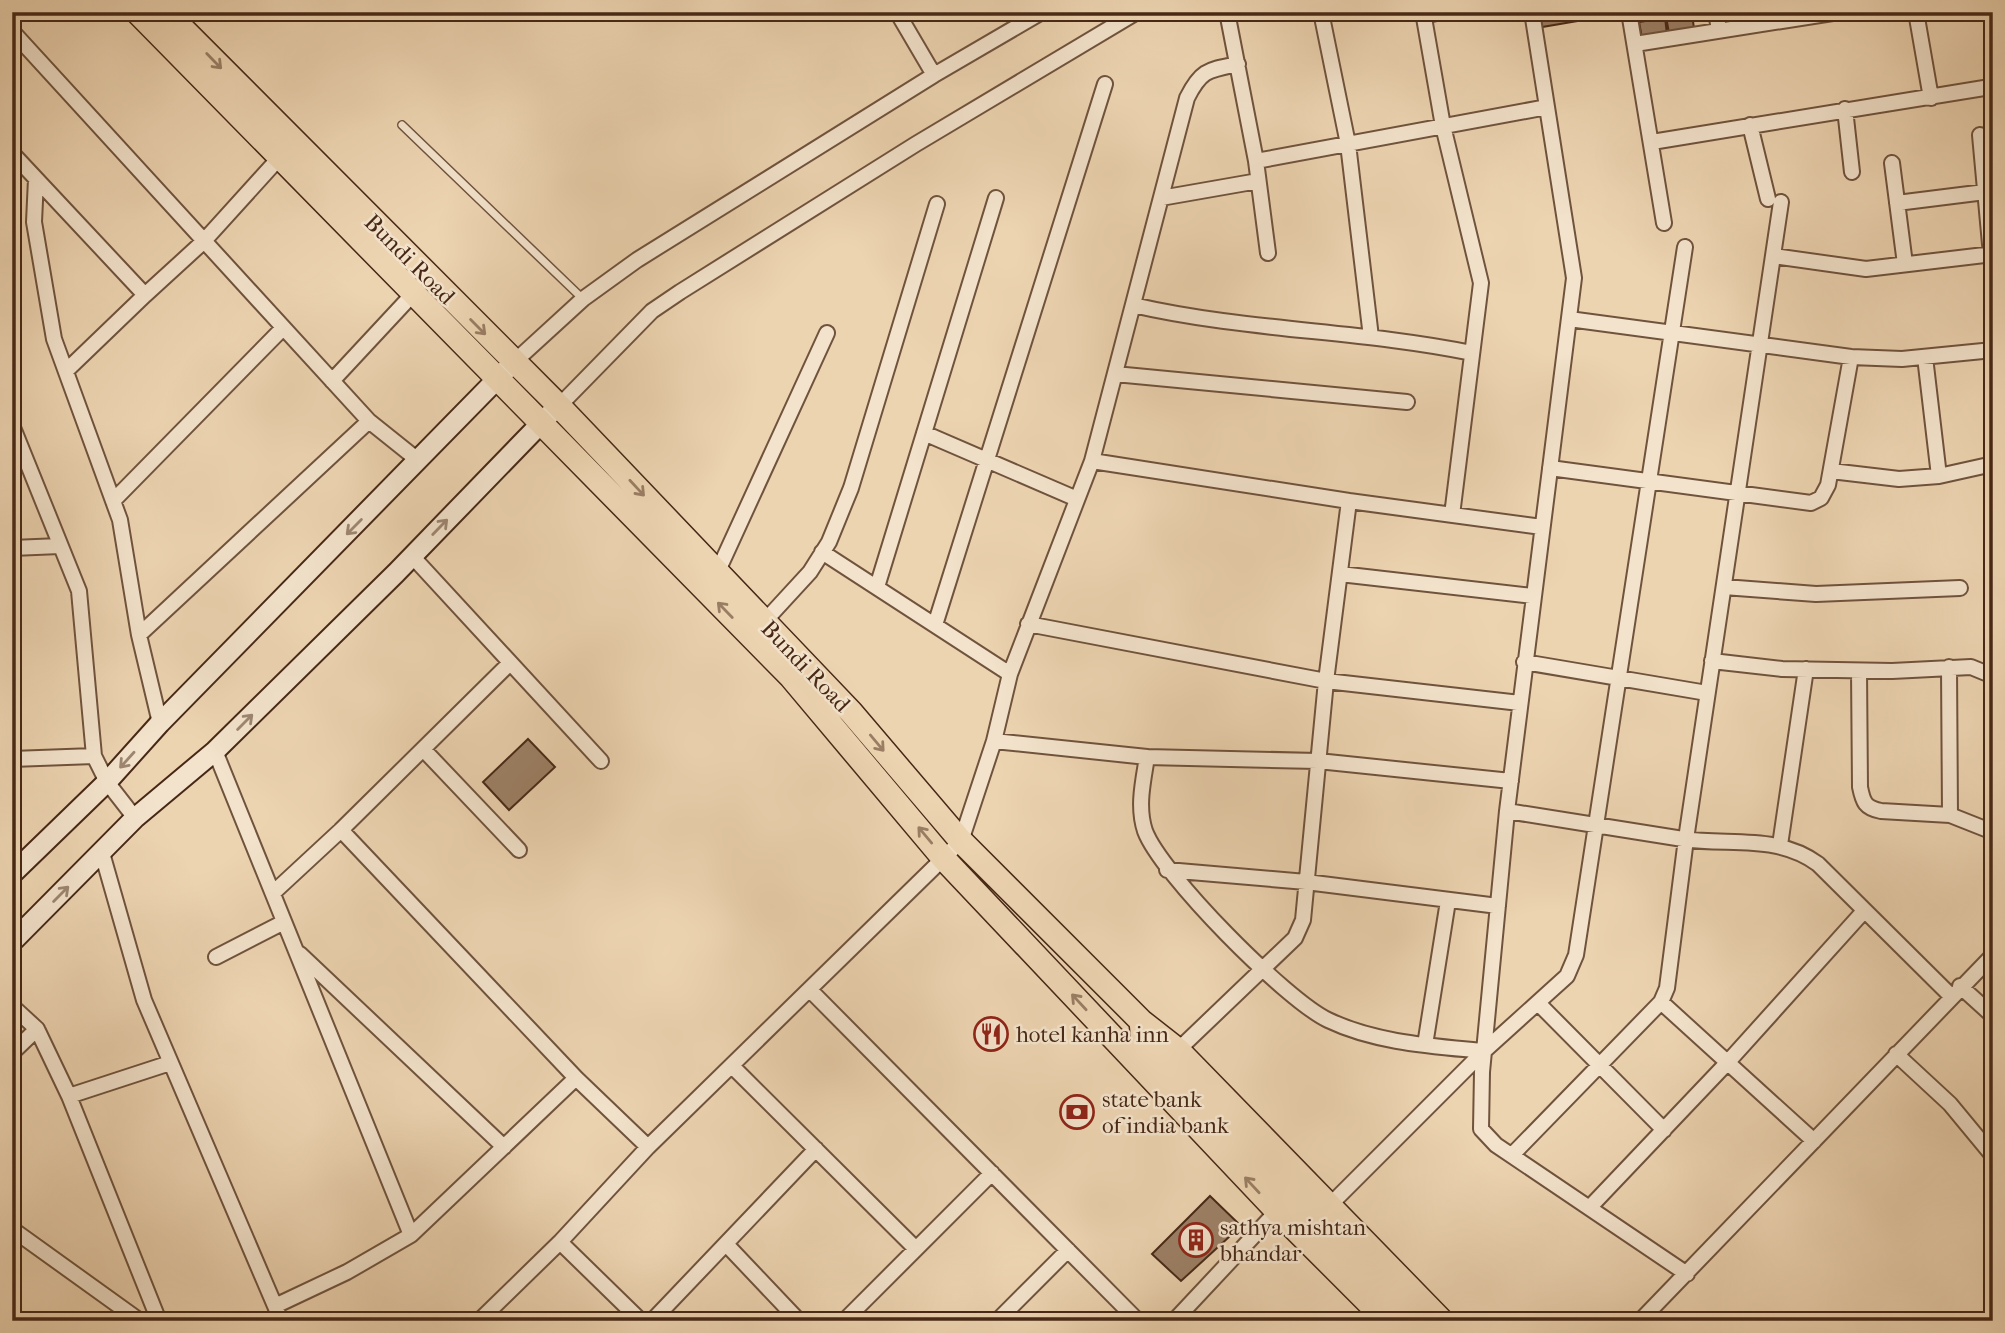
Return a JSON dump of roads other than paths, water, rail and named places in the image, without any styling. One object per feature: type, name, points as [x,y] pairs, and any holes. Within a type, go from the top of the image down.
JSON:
[{"type":"main road","name":"Bundi Road","points":[[137,12],[413,294],[506,370],[559,406],[851,712],[961,841],[1140,1021],[1172,1059],[1330,1205],[1442,1321]]},
{"type":"main road","name":"Bundi Road","points":[[166,12],[506,370],[540,422],[791,677],[944,859],[1277,1211],[1387,1321]]},
{"type":"main road","points":[[1172,1059],[1410,1321]]},
{"type":"street","points":[[897,12],[934,75]]},
{"type":"street","points":[[12,874],[107,782],[160,723],[506,370],[583,299],[637,260],[934,75],[1042,12]]},
{"type":"street","points":[[12,942],[135,818],[215,751],[412,556],[540,422],[652,311],[916,144],[1137,12]]},
{"type":"street","points":[[1227,12],[1255,161],[1268,253]]},
{"type":"street","points":[[1321,12],[1348,144],[1371,337]]},
{"type":"street","points":[[1423,12],[1443,126],[1481,283],[1452,515]]},
{"type":"street","points":[[1532,12],[1574,278],[1507,811],[1484,1051],[1482,1129],[1496,1145],[1591,1206],[1687,1273]]},
{"type":"street","points":[[1629,12],[1664,223]]},
{"type":"street","points":[[1716,12],[1719,30]]},
{"type":"street","points":[[1635,44],[1797,15],[1839,12]]},
{"type":"street","points":[[1916,12],[1931,98]]},
{"type":"street","points":[[12,31],[369,421],[419,461]]},
{"type":"street","points":[[479,1321],[561,1242],[648,1147],[961,841],[994,741],[1010,674],[1092,461],[1187,98],[1196,80],[1207,70],[1238,64]]},
{"type":"street","points":[[934,625],[1105,84]]},
{"type":"street","points":[[1652,142],[1845,108],[1931,98],[1984,88]]},
{"type":"street","points":[[1255,161],[1548,107]]},
{"type":"street","points":[[1845,108],[1852,172]]},
{"type":"street","points":[[1512,1155],[1661,1002],[1667,988],[1707,693],[1740,495],[1774,256],[1774,200],[1750,125]]},
{"type":"street","points":[[1774,256],[1866,269],[1992,254],[1985,192],[1988,175],[1980,135]]},
{"type":"street","points":[[12,153],[145,295]]},
{"type":"street","points":[[66,371],[203,242],[280,157]]},
{"type":"street","points":[[1892,163],[1905,264]]},
{"type":"street","points":[[36,179],[34,222],[54,339],[120,520],[139,635],[160,723]]},
{"type":"street","points":[[1161,198],[1258,181]]},
{"type":"street","points":[[1897,203],[1985,192]]},
{"type":"street","points":[[877,587],[996,198]]},
{"type":"street","points":[[764,622],[810,572],[851,488],[937,204]]},
{"type":"street","points":[[1330,1205],[1484,1051],[1567,976],[1576,955],[1685,247]]},
{"type":"street","points":[[332,381],[413,294]]},
{"type":"street","points":[[1133,305],[1199,320],[1401,339],[1472,353]]},
{"type":"street","points":[[1569,319],[1851,357],[1925,357],[1993,351]]},
{"type":"street","points":[[113,501],[283,328]]},
{"type":"street","points":[[717,573],[827,333]]},
{"type":"street","points":[[1550,468],[1811,503],[1821,498],[1831,471],[1851,357]]},
{"type":"street","points":[[1925,357],[1939,476]]},
{"type":"street","points":[[1115,374],[1407,402]]},
{"type":"street","points":[[139,635],[369,421]]},
{"type":"street","points":[[12,425],[17,451],[79,591],[94,756],[107,782],[135,818]]},
{"type":"street","points":[[924,433],[1077,499]]},
{"type":"street","points":[[1092,461],[1349,501],[1542,527]]},
{"type":"street","points":[[1831,471],[1899,479],[1939,476],[1993,464]]},
{"type":"street","points":[[1172,1059],[1261,968],[1295,938],[1303,920],[1326,681],[1349,501]]},
{"type":"street","points":[[12,548],[60,545]]},
{"type":"street","points":[[822,552],[1010,674]]},
{"type":"street","points":[[412,556],[601,761]]},
{"type":"street","points":[[1340,574],[1533,596]]},
{"type":"street","points":[[1724,587],[1816,594],[1960,588]]},
{"type":"street","points":[[1028,624],[1326,681],[1520,703]]},
{"type":"street","points":[[1712,661],[1859,671],[1971,667],[1992,675]]},
{"type":"street","points":[[1524,662],[1707,693]]},
{"type":"street","points":[[273,893],[341,830],[510,663]]},
{"type":"street","points":[[1950,667],[1950,815]]},
{"type":"street","points":[[1780,845],[1806,669]]},
{"type":"street","points":[[1859,671],[1860,787],[1863,802],[1870,808],[1881,811],[1950,815],[1993,832]]},
{"type":"street","points":[[994,741],[1147,757],[1318,761],[1511,781]]},
{"type":"street","points":[[423,749],[519,850]]},
{"type":"street","points":[[215,751],[411,1235]]},
{"type":"street","points":[[12,759],[94,756]]},
{"type":"street","points":[[1147,757],[1142,811],[1145,831],[1167,870],[1261,968],[1327,1020],[1368,1034],[1425,1045],[1484,1051]]},
{"type":"street","points":[[1507,811],[1686,839],[1780,845],[1800,851],[1818,864],[1864,911],[1955,991],[1993,1016]]},
{"type":"street","points":[[341,830],[576,1078],[648,1147]]},
{"type":"street","points":[[102,853],[144,1000],[281,1321]]},
{"type":"street","points":[[1167,870],[1306,882],[1498,906]]},
{"type":"street","points":[[1425,1045],[1448,901]]},
{"type":"street","points":[[1591,1206],[1727,1063],[1864,911]]},
{"type":"street","points":[[216,957],[284,922]]},
{"type":"street","points":[[296,951],[504,1147]]},
{"type":"street","points":[[1640,1321],[1955,991],[1993,955]]},
{"type":"street","points":[[810,990],[1138,1321]]},
{"type":"street","points":[[1661,1002],[1814,1141]]},
{"type":"street","points":[[1538,1003],[1664,1130]]},
{"type":"street","points":[[12,1006],[37,1029],[69,1096],[159,1321]]},
{"type":"street","points":[[12,1053],[37,1029]]},
{"type":"street","points":[[1896,1054],[1950,1104],[1993,1156]]},
{"type":"street","points":[[69,1096],[170,1063]]},
{"type":"street","points":[[732,1066],[916,1249]]},
{"type":"street","points":[[275,1307],[347,1272],[411,1235],[576,1078]]},
{"type":"street","points":[[652,1321],[816,1149]]},
{"type":"street","points":[[844,1321],[992,1173]]},
{"type":"street","points":[[1174,1321],[1277,1211]]},
{"type":"street","points":[[12,1229],[140,1321]]},
{"type":"street","points":[[561,1242],[641,1321]]},
{"type":"street","points":[[726,1244],[799,1321]]},
{"type":"street","points":[[997,1321],[1068,1250]]},
{"type":"lane","points":[[402,125],[583,299]]},
{"type":"place","name":"hotel kanha inn","points":[[991,1034]]},
{"type":"place","name":"state bank of india bank","points":[[1077,1112]]},
{"type":"place","name":"sathya mishtan bhandar","points":[[1196,1240]]}]
